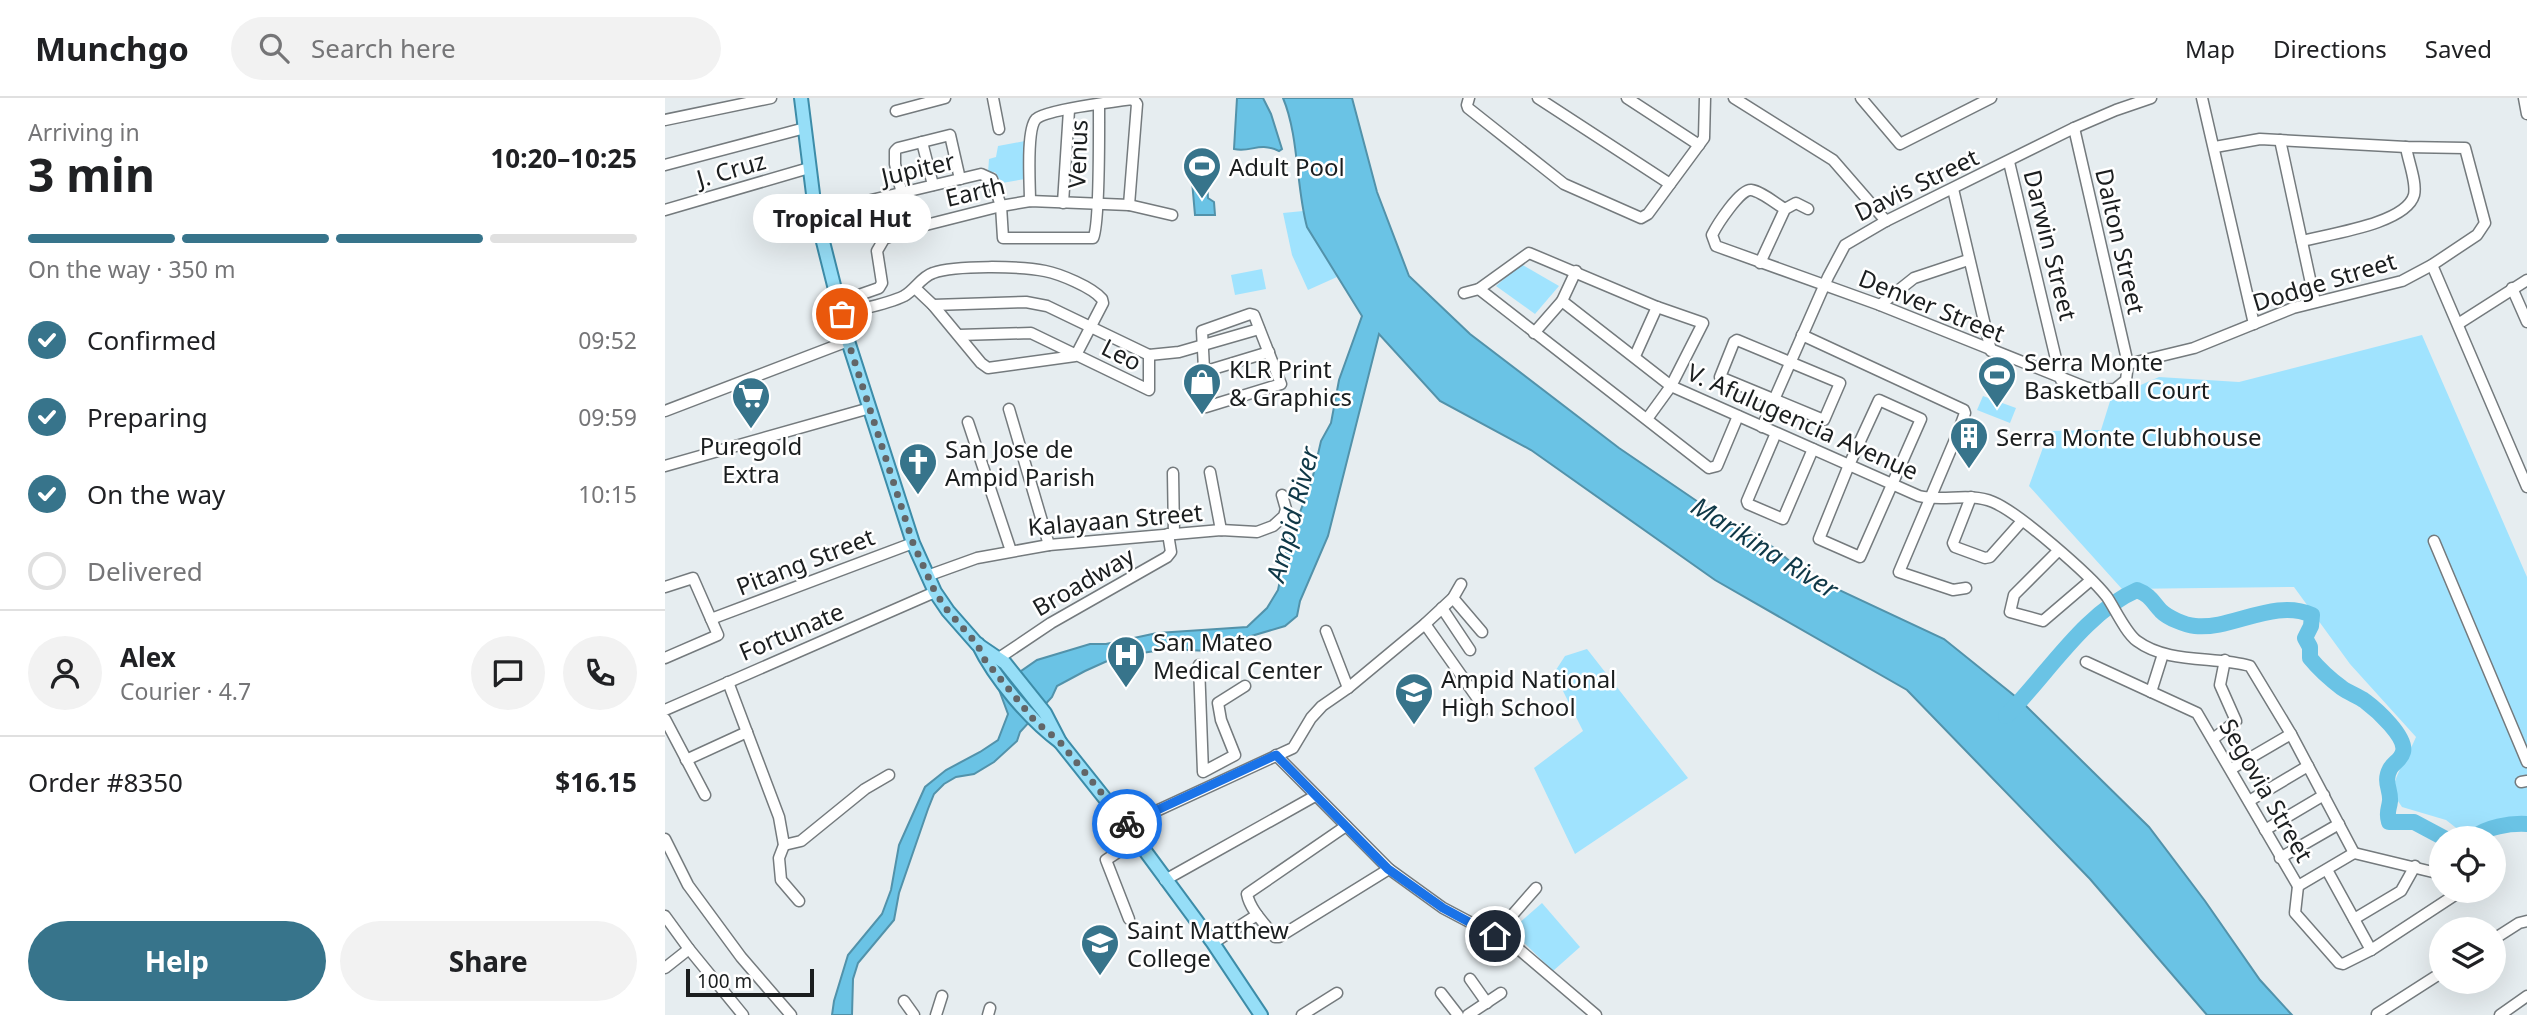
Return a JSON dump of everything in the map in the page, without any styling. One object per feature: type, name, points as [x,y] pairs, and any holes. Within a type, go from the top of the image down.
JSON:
[{"type":"main road","points":[[801,98],[819,227],[848,341],[913,543],[935,592],[977,644],[985,660],[1000,664],[1126,825],[1213,943],[1261,1015]]},
{"type":"street","points":[[665,120],[771,98]]},
{"type":"street","points":[[896,111],[945,98]]},
{"type":"street","points":[[993,98],[999,130]]},
{"type":"street","points":[[1538,98],[1670,184]]},
{"type":"street","points":[[1627,98],[1699,145]]},
{"type":"street","points":[[1469,103],[1564,184],[1641,218],[1648,214],[1699,145],[1705,130],[1705,98]]},
{"type":"street","points":[[1734,98],[1833,160],[1886,221]]},
{"type":"street","points":[[1861,98],[1900,144],[1991,98]]},
{"type":"street","points":[[2114,98],[2116,110]]},
{"type":"street","name":"Davis Street","points":[[1762,427],[1845,245],[1886,221],[2074,128],[2151,98]]},
{"type":"street","points":[[2202,98],[2254,324]]},
{"type":"street","points":[[2524,98],[2527,114]]},
{"type":"street","points":[[1030,201],[1031,134],[1035,121],[1040,117],[1069,110],[1133,99],[1137,104],[1129,205]]},
{"type":"street","name":"Venus","points":[[1001,206],[1003,237],[1093,238],[1096,234],[1100,104]]},
{"type":"street","points":[[1063,202],[1069,110]]},
{"type":"street","points":[[665,165],[805,128]]},
{"type":"street","name":"Dalton Street","points":[[2074,128],[2128,364]]},
{"type":"street","points":[[909,229],[895,164],[895,151],[950,135],[960,179]]},
{"type":"street","name":"Dodge Street","points":[[2128,364],[2194,348],[2293,307],[2389,285],[2433,265],[2483,228],[2485,217],[2465,148],[2260,139],[2215,147]]},
{"type":"street","points":[[2280,140],[2315,302]]},
{"type":"street","points":[[922,142],[933,185]]},
{"type":"street","points":[[2302,241],[2383,221],[2402,211],[2411,202],[2415,192],[2406,147]]},
{"type":"street","name":"Darwin Street","points":[[2008,162],[2061,380]]},
{"type":"street","name":"J. Cruz","points":[[665,210],[809,168]]},
{"type":"street","name":"Jupiter","points":[[867,201],[981,174],[992,179],[1001,206]]},
{"type":"street","points":[[1953,189],[1991,351]]},
{"type":"street","name":"Denver Street","points":[[1785,209],[1755,191],[1742,192],[1712,235],[1716,246],[1880,305],[2061,380],[2097,390],[2115,389],[2126,380],[2128,364]]},
{"type":"street","name":"Earth","points":[[841,308],[879,288],[882,283],[877,251],[879,244],[884,239],[909,229],[1030,201],[1129,205],[1172,215]]},
{"type":"street","points":[[1760,264],[1785,209],[1796,203],[1808,209]]},
{"type":"street","points":[[1464,293],[1479,289],[1525,254],[1533,253],[1657,307],[1703,323],[1671,386],[1647,419]]},
{"type":"street","points":[[1880,305],[1914,278],[1968,260]]},
{"type":"street","points":[[2433,265],[2527,487]]},
{"type":"street","points":[[841,308],[903,297],[915,289],[926,276],[935,272],[995,268],[1048,272],[1102,299],[1103,303],[1076,355],[988,368],[933,304],[915,289]]},
{"type":"street","points":[[1534,333],[1562,300],[1576,271]]},
{"type":"street","points":[[2458,324],[2527,280]]},
{"type":"street","points":[[2512,288],[2527,323]]},
{"type":"street","points":[[1479,289],[1709,468],[1717,466],[1738,416]]},
{"type":"street","name":"V. Afulugencia Avenue","points":[[1562,300],[1671,386],[1929,499],[1971,497],[1993,502],[2022,521],[2091,580],[2105,595],[2136,640],[2163,654]]},
{"type":"street","points":[[933,304],[1026,302],[1047,306],[1149,355],[1179,352],[1259,329]]},
{"type":"street","points":[[1635,356],[1657,307]]},
{"type":"street","points":[[1250,314],[1254,315],[1259,329],[1282,382],[1280,385],[1208,407],[1204,405],[1203,329],[1250,314]]},
{"type":"street","name":"Leo","points":[[959,335],[1031,333],[1149,390],[1149,355]]},
{"type":"street","points":[[1802,335],[1961,407],[1965,412],[1899,572],[1953,590],[1966,588]]},
{"type":"street","points":[[1737,340],[1840,383],[1824,420],[1774,400],[1720,377],[1737,340]]},
{"type":"street","points":[[665,411],[848,341]]},
{"type":"street","points":[[1203,372],[1269,352]]},
{"type":"street","points":[[1879,400],[1921,419],[1892,484],[1860,557],[1819,539],[1879,400]]},
{"type":"street","points":[[665,466],[870,408]]},
{"type":"street","points":[[1009,409],[1048,544]]},
{"type":"street","points":[[968,422],[1011,551]]},
{"type":"street","points":[[1776,433],[1748,504],[1783,519],[1812,449]]},
{"type":"street","points":[[1210,472],[1221,530]]},
{"type":"street","points":[[1171,534],[1173,473]]},
{"type":"street","name":"Kalayaan Street","points":[[927,576],[977,558],[1048,544],[1221,530],[1257,532],[1273,526],[1284,516],[1286,509],[1282,495]]},
{"type":"street","points":[[1971,497],[1953,543],[1955,547],[1990,558],[2022,521]]},
{"type":"street","name":"Broadway","points":[[1000,664],[1051,623],[1167,557],[1171,552],[1171,534]]},
{"type":"street","points":[[2434,541],[2527,762]]},
{"type":"street","name":"Pitang Street","points":[[711,619],[913,543]]},
{"type":"street","points":[[2058,551],[2014,594],[2010,612],[2043,621],[2091,580]]},
{"type":"street","points":[[665,587],[693,578],[718,635],[665,658]]},
{"type":"street","points":[[1126,825],[1297,744],[1317,712],[1425,624],[1453,598],[1461,584]]},
{"type":"street","name":"Fortunate","points":[[665,710],[935,592]]},
{"type":"street","points":[[1453,598],[1482,632]]},
{"type":"street","points":[[1442,608],[1470,650]]},
{"type":"street","points":[[1425,624],[1485,709]]},
{"type":"street","points":[[1326,631],[1348,688]]},
{"type":"street","points":[[2151,692],[2163,654],[2225,660],[2250,666],[2291,734],[2354,853]]},
{"type":"street","points":[[2213,738],[2236,720],[2220,685],[2225,660]]},
{"type":"street","name":"Segovia Street","points":[[2086,662],[2197,713],[2298,886]]},
{"type":"street","points":[[1199,664],[1203,772],[1208,787]]},
{"type":"street","points":[[728,682],[779,817],[784,845],[779,858],[781,880],[799,901]]},
{"type":"street","points":[[1203,772],[1235,755],[1221,720],[1219,703],[1245,686]]},
{"type":"street","points":[[665,719],[705,795]]},
{"type":"street","points":[[686,760],[747,732]]},
{"type":"street","points":[[2231,769],[2291,734]]},
{"type":"street","points":[[1276,755],[1388,869],[1443,908],[1515,946],[1596,1015]]},
{"type":"street","points":[[2249,801],[2308,766]]},
{"type":"street","points":[[784,845],[801,841],[865,789],[889,775]]},
{"type":"street","points":[[2265,830],[2324,795]]},
{"type":"street","points":[[1165,880],[1315,796]]},
{"type":"street","points":[[2280,858],[2339,824]]},
{"type":"street","points":[[1346,827],[1249,892],[1247,899],[1277,937],[1388,869]]},
{"type":"street","points":[[665,839],[688,885],[741,957],[791,1015]]},
{"type":"street","points":[[1129,919],[1106,860],[1136,840]]},
{"type":"street","points":[[2429,870],[2354,853],[2298,886],[2295,913],[2339,963],[2346,964],[2443,903]]},
{"type":"street","points":[[2354,919],[2401,891],[2416,866]]},
{"type":"street","points":[[2327,870],[2371,950]]},
{"type":"street","points":[[1495,936],[1536,888]]},
{"type":"street","points":[[1213,943],[1257,915]]},
{"type":"street","points":[[665,916],[668,929],[743,1015]]},
{"type":"street","points":[[2506,931],[2527,921]]},
{"type":"street","points":[[665,968],[688,949]]},
{"type":"street","points":[[1470,979],[1487,1003]]},
{"type":"street","points":[[2377,1014],[2429,981]]},
{"type":"street","points":[[1302,1015],[1337,993]]},
{"type":"street","points":[[1441,993],[1458,1015]]},
{"type":"street","points":[[1468,1015],[1501,993]]},
{"type":"street","points":[[936,1015],[942,996]]},
{"type":"street","points":[[2500,1015],[2527,996]]},
{"type":"street","points":[[904,1001],[914,1015]]},
{"type":"shaded area","points":[[1025,141],[1025,179],[1002,183],[995,172],[988,173],[989,159],[996,157],[998,146]]},
{"type":"shaded area","points":[[1303,211],[1307,227],[1337,277],[1308,290],[1292,255],[1283,213]]},
{"type":"shaded area","points":[[1521,264],[1559,286],[1535,314],[1496,286]]},
{"type":"shaded area","points":[[1262,269],[1266,289],[1235,295],[1231,275]]},
{"type":"shaded area","points":[[2422,335],[2527,577],[2527,830],[2506,831],[2506,826],[2454,826],[2446,820],[2402,807],[2392,792],[2416,737],[2350,664],[2294,587],[2122,589],[2029,486],[2049,431],[2101,430],[2111,398],[2159,377],[2239,382]]},
{"type":"shaded area","name":"Serra Monte Basketball Court","points":[[1983,396],[2016,408],[2010,423],[1977,410]]},
{"type":"shaded area","points":[[1587,649],[1688,778],[1575,854],[1534,768],[1583,731],[1554,673],[1565,656]]},
{"type":"shaded area","points":[[1542,903],[1580,947],[1553,971],[1511,930]]},
{"type":"water","points":[[1237,98],[1263,98],[1282,149],[1234,149]]},
{"type":"water","name":"Marikina River","points":[[1283,98],[1352,98],[1377,192],[1409,276],[1470,334],[1619,448],[1707,508],[1759,536],[1807,575],[1944,639],[2021,701],[2149,827],[2260,980],[2292,1015],[2207,1015],[2090,879],[1907,690],[1715,580],[1531,450],[1440,401],[1379,334],[1328,536],[1300,601],[1297,616],[1285,626],[1248,637],[1240,643],[1233,641],[1208,651],[1168,649],[1116,657],[1057,686],[1052,697],[1020,732],[1017,741],[994,762],[974,774],[956,777],[934,794],[899,893],[894,920],[858,963],[853,979],[852,1015],[832,1015],[848,955],[882,914],[891,890],[899,845],[925,787],[946,770],[998,740],[1008,714],[998,687],[1037,660],[1090,644],[1106,644],[1157,633],[1247,627],[1267,608],[1278,590],[1287,547],[1312,480],[1321,441],[1331,423],[1339,380],[1362,316],[1307,227],[1295,145]]},
{"type":"water","name":"Adult Pool","points":[[1192,181],[1207,181],[1208,198],[1214,202],[1215,215],[1195,215]]},
{"type":"waterway","points":[[2006,716],[2083,629],[2118,600],[2137,590],[2148,596],[2168,616],[2195,626],[2224,624],[2268,612],[2298,611],[2312,615],[2311,626],[2305,638],[2310,647],[2310,658],[2338,685],[2377,711],[2400,739],[2403,752],[2390,769],[2387,778],[2390,797],[2389,822],[2414,822],[2429,830]]},
{"type":"waterway","points":[[2499,826],[2527,824]]},
{"type":"way so far","points":[[842,314],[848,341],[913,543],[935,592],[977,644],[985,660],[1035,721],[1060,742],[1127,824]]},
{"type":"place","name":"Adult Pool","points":[[1202,200]]},
{"type":"place","name":"Tropical Hut","points":[[842,314]]},
{"type":"place","name":"Serra Monte Basketball Court","points":[[1997,409]]},
{"type":"place","name":"KLR Print & Graphics","points":[[1202,416]]},
{"type":"place","name":"Puregold Extra","points":[[751,430]]},
{"type":"place","name":"Serra Monte Clubhouse","points":[[1969,470]]},
{"type":"place","name":"San Jose de Ampid Parish","points":[[918,496]]},
{"type":"place","name":"San Mateo Medical Center","points":[[1126,689]]},
{"type":"place","name":"Ampid National High School","points":[[1414,726]]},
{"type":"place","name":"Saint Matthew College","points":[[1100,977]]},
{"type":"route","points":[[1127,824],[1276,755],[1388,869],[1443,908],[1495,936]]},
{"type":"water label","name":"Ampid River","points":[[1292,514]]}]
